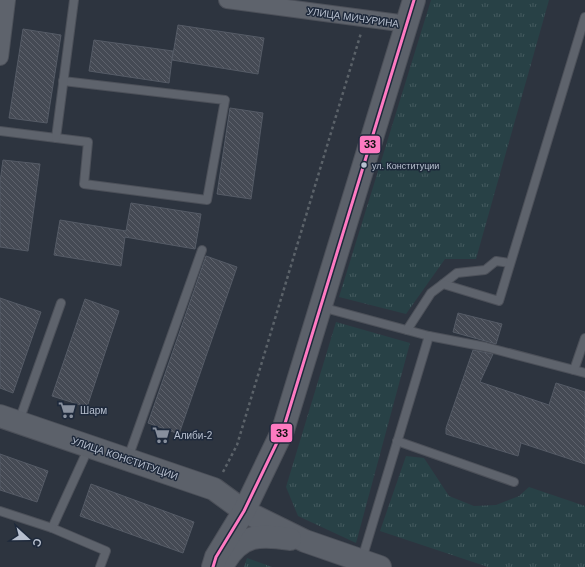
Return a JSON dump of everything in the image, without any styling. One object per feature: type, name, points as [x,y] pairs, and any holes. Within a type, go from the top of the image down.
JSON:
[{"type":"main road","points":[[213,567],[216,557],[244,511],[283,430],[414,0]]},
{"type":"main road","name":"УЛИЦА КОНСТИТУЦИИ","points":[[9,419],[214,489],[244,511],[305,541]]},
{"type":"main road","points":[[222,567],[236,545],[250,539],[266,535],[305,541],[371,564]]},
{"type":"street","points":[[0,56],[7,0]]},
{"type":"street","name":"УЛИЦА МИЧУРИНА","points":[[227,0],[407,24]]},
{"type":"lane","points":[[56,138],[74,0]]},
{"type":"lane","points":[[443,284],[499,301],[585,17]]},
{"type":"lane","points":[[0,131],[88,142],[84,184],[207,200],[225,100],[63,81]]},
{"type":"lane","points":[[128,459],[202,250]]},
{"type":"lane","points":[[407,330],[431,294],[457,273],[485,270],[496,261],[510,263]]},
{"type":"lane","points":[[9,419],[61,303]]},
{"type":"lane","points":[[320,307],[428,336],[486,347],[585,373]]},
{"type":"lane","points":[[371,564],[397,441],[428,336]]},
{"type":"lane","points":[[574,370],[585,338]]},
{"type":"lane","points":[[397,441],[514,482]]},
{"type":"lane","points":[[52,528],[89,446]]},
{"type":"lane","points":[[0,510],[52,528],[106,551],[100,567]]},
{"type":"path","points":[[214,489],[236,445],[366,18]]},
{"type":"green space","points":[[431,0],[549,0],[476,259],[445,259],[406,314],[339,297]]},
{"type":"green space","points":[[336,322],[410,343],[356,543],[298,516],[286,487]]},
{"type":"green space","points":[[406,456],[424,458],[449,496],[474,506],[496,505],[519,496],[529,487],[585,506],[585,567],[488,567],[380,531]]},
{"type":"green space","points":[[247,558],[272,567],[244,567]]},
{"type":"building","points":[[178,25],[264,38],[258,74],[172,60]]},
{"type":"building","points":[[23,29],[61,35],[47,123],[9,118]]},
{"type":"building","points":[[94,40],[173,51],[169,83],[89,71]]},
{"type":"building","points":[[230,108],[263,113],[251,199],[217,194]]},
{"type":"building","points":[[3,160],[40,164],[28,251],[0,247],[0,182]]},
{"type":"building","points":[[131,203],[201,214],[195,249],[125,237],[121,266],[54,255],[60,220],[126,231]]},
{"type":"building","points":[[206,256],[237,267],[179,434],[148,423]]},
{"type":"building","points":[[0,298],[41,312],[13,393],[0,388]]},
{"type":"building","points":[[85,299],[119,311],[87,407],[52,396]]},
{"type":"building","points":[[458,313],[502,324],[496,344],[453,332]]},
{"type":"building","points":[[473,350],[493,354],[480,382],[549,405],[556,383],[585,392],[585,464],[521,443],[518,456],[446,434],[446,428]]},
{"type":"building","points":[[0,454],[48,471],[37,502],[0,490]]},
{"type":"building","points":[[91,484],[194,522],[183,553],[80,516]]},
{"type":"transit line","name":"33","points":[[213,567],[216,557],[244,511],[283,430],[414,0]]},
{"type":"place","name":"ул. Конституции","points":[[364,165]]},
{"type":"place","name":"Шарм","points":[[67,410]]},
{"type":"place","name":"Алиби-2","points":[[161,435]]}]
